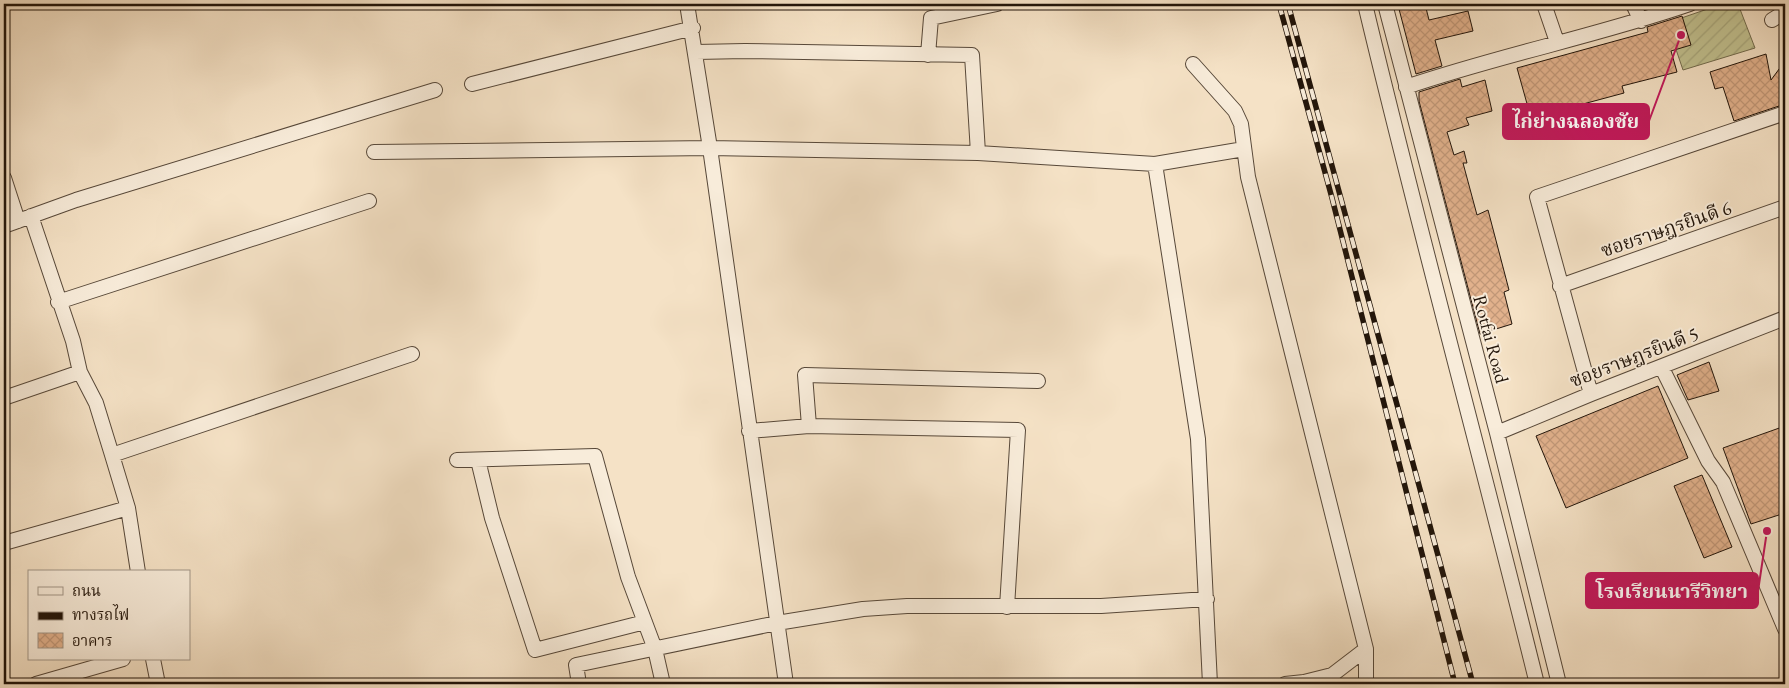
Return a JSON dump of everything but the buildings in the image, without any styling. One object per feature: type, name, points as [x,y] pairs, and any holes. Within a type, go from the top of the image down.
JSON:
[{"type":"street","points":[[687,4],[693,28],[786,684]]},
{"type":"street","points":[[928,55],[931,18],[997,4]]},
{"type":"street","points":[[1365,4],[1434,288],[1474,430],[1537,684]]},
{"type":"street","name":"Rotfai Road","points":[[1384,4],[1497,434],[1560,684]]},
{"type":"street","points":[[1544,4],[1557,42]]},
{"type":"street","points":[[1633,4],[1641,21]]},
{"type":"street","points":[[1406,87],[1457,70],[1641,21],[1690,4]]},
{"type":"street","points":[[1772,20],[1785,12]]},
{"type":"street","points":[[472,84],[693,28]]},
{"type":"street","points":[[696,52],[745,51],[972,55],[978,153]]},
{"type":"street","points":[[1193,64],[1234,112],[1240,124],[1248,177],[1366,649],[1366,684]]},
{"type":"street","points":[[4,226],[76,200],[435,90]]},
{"type":"street","points":[[1591,394],[1537,197],[1785,113]]},
{"type":"street","points":[[374,152],[710,148],[978,153],[1155,164],[1244,149]]},
{"type":"street","points":[[1155,164],[1198,439],[1210,684]]},
{"type":"street","points":[[4,178],[25,218],[72,341],[80,372],[96,403],[128,508],[138,570]]},
{"type":"street","points":[[58,302],[369,201]]},
{"type":"street","name":"ซอยราษฎรยินดี 6","points":[[1560,286],[1785,207]]},
{"type":"street","points":[[1434,288],[1456,282]]},
{"type":"street","name":"ซอยราษฎรยินดี 5","points":[[1497,434],[1591,394],[1662,368],[1785,318]]},
{"type":"street","points":[[112,455],[412,354]]},
{"type":"street","points":[[1662,368],[1708,461],[1723,482],[1785,629]]},
{"type":"street","points":[[4,398],[80,372]]},
{"type":"street","points":[[809,426],[805,375],[1038,381]]},
{"type":"street","points":[[749,431],[809,426],[1018,430],[1007,607]]},
{"type":"street","points":[[457,460],[595,456],[628,577],[655,649],[663,684]]},
{"type":"street","points":[[478,460],[492,518],[535,650],[645,622]]},
{"type":"street","points":[[4,543],[128,508]]},
{"type":"street","points":[[579,684],[576,665],[777,623],[863,609],[1101,606],[1207,599]]},
{"type":"street","points":[[1285,684],[1304,682],[1332,675],[1366,649]]},
{"type":"street","points":[[36,684],[98,663],[117,660]]},
{"type":"street","points":[[153,660],[158,684]]},
{"type":"green space","points":[[1722,4],[1738,4],[1755,48],[1683,70],[1667,23]]},
{"type":"railway","points":[[1279,4],[1332,198],[1455,684]]},
{"type":"railway","points":[[1288,4],[1473,684]]},
{"type":"place","name":"ไก่ย่างฉลองชัย","points":[[1681,35]]},
{"type":"place","name":"โรงเรียนนารีวิทยา","points":[[1767,531]]}]
